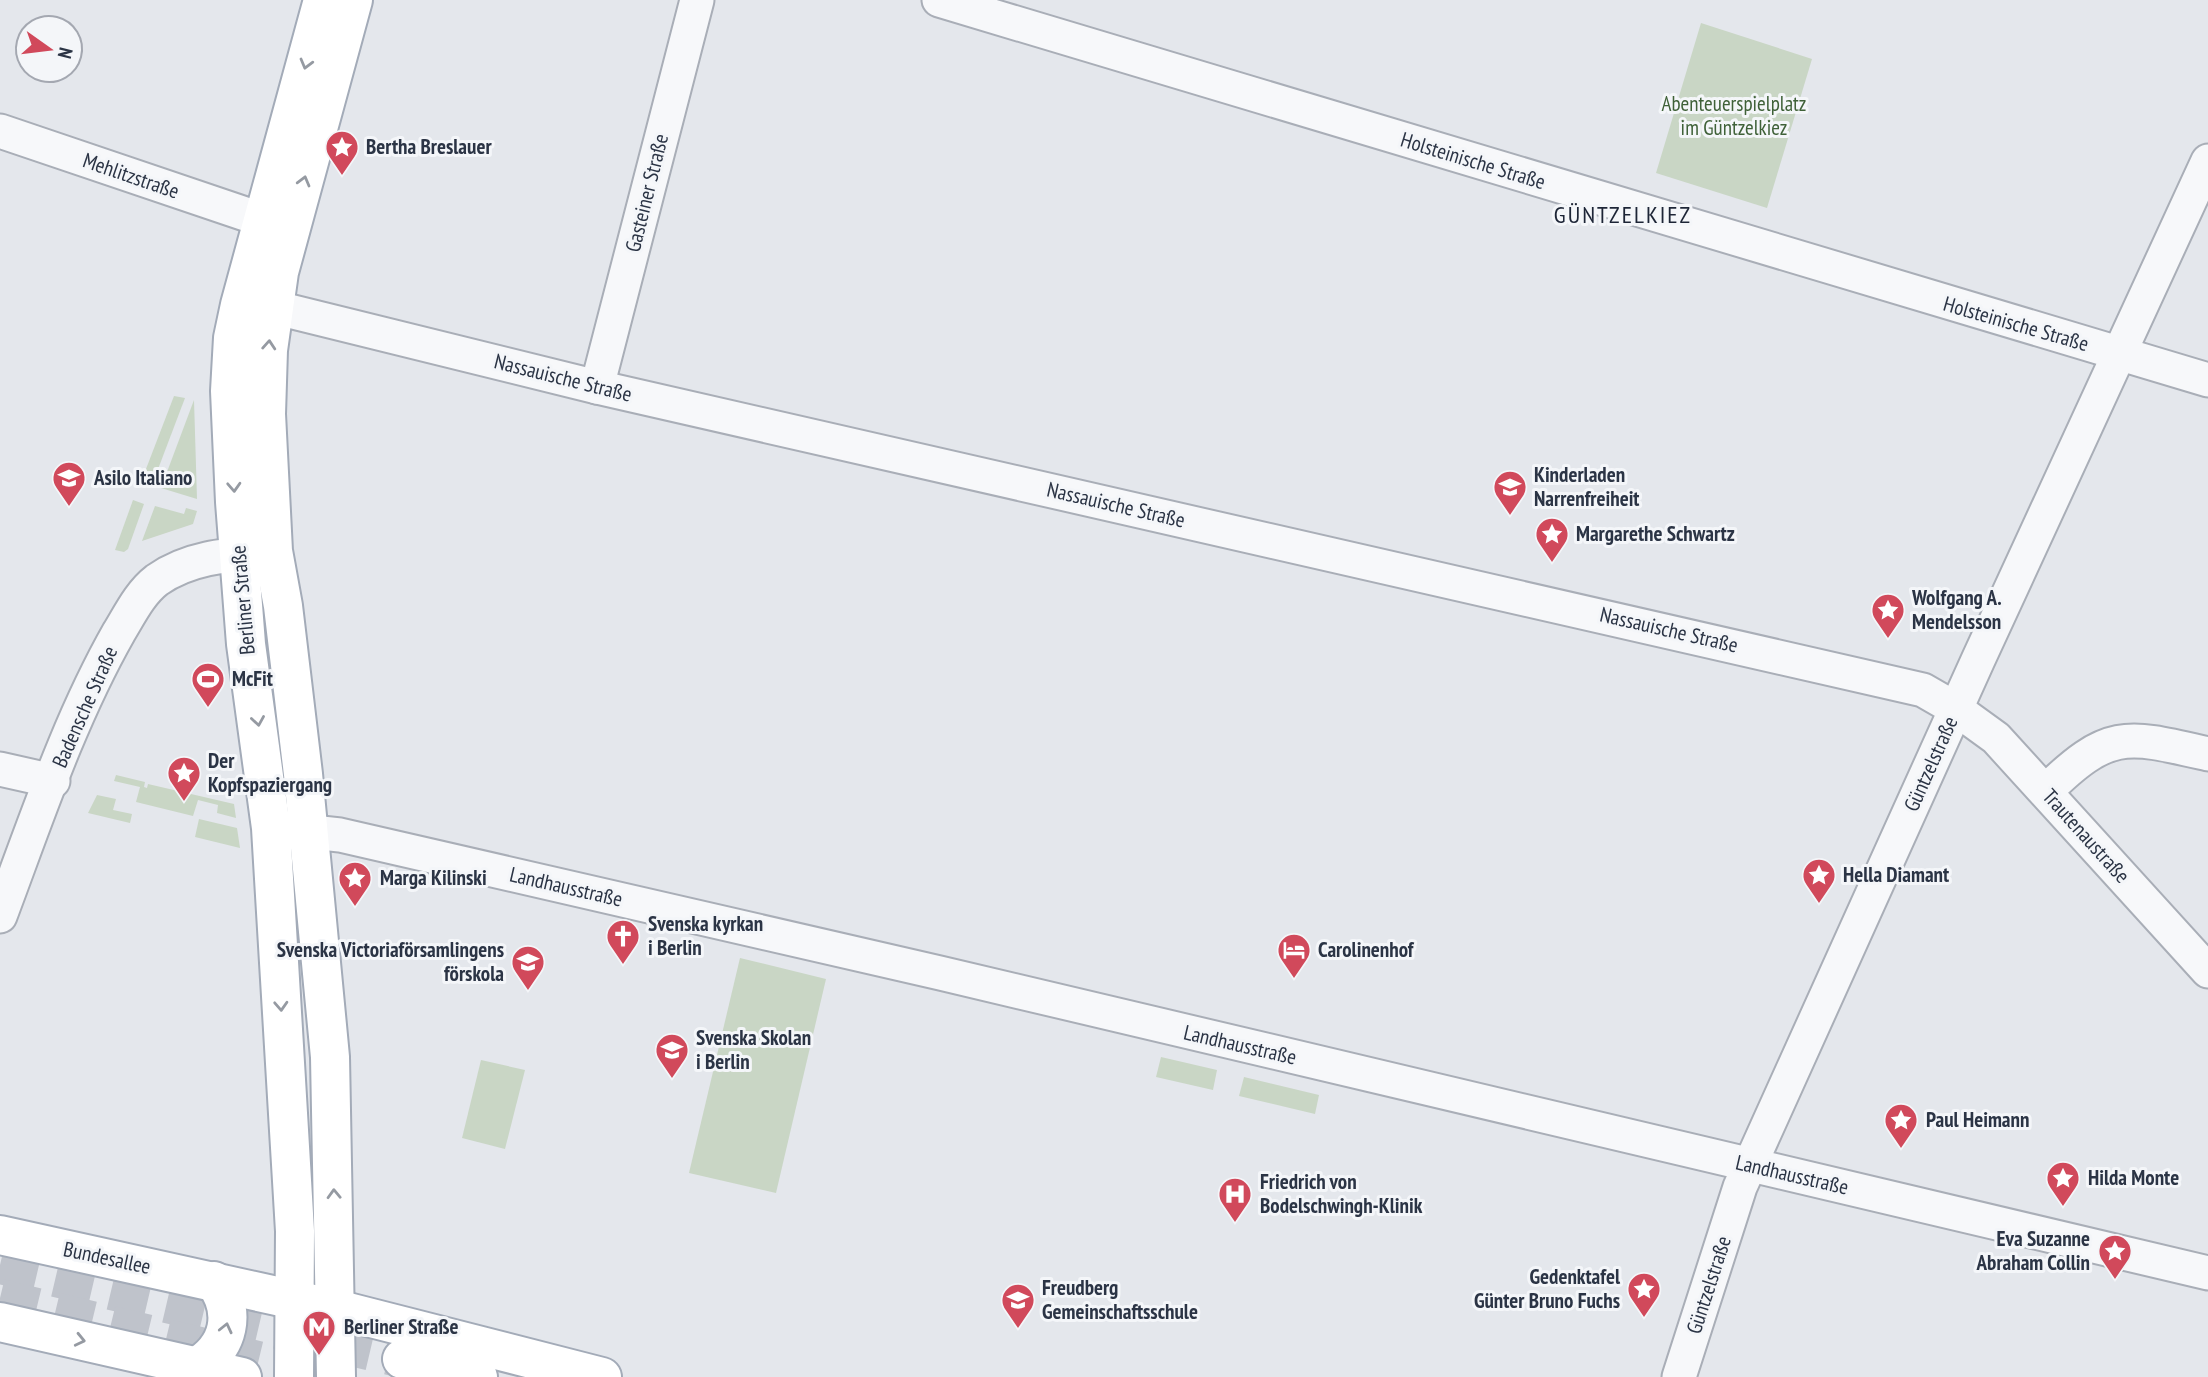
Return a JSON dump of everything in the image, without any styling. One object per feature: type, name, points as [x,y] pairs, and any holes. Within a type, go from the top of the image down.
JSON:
[{"type":"main road","name":"Berliner Straße","points":[[323,0],[262,220],[233,338],[231,420],[256,553],[283,606],[309,831],[330,1057],[336,1377]]},
{"type":"main road","name":"Berliner Straße","points":[[294,1377],[294,1216],[271,828],[246,644],[256,553],[273,307],[282,262],[353,0]]},
{"type":"main road","name":"Bundesallee","points":[[0,1235],[335,1309],[602,1377]]},
{"type":"main road","points":[[196,1367],[215,1353],[227,1330],[227,1304],[214,1281]]},
{"type":"main road","points":[[0,1322],[242,1377]]},
{"type":"main road","points":[[402,1359],[478,1377]]},
{"type":"street","name":"Gasteiner Straße","points":[[597,387],[697,0]]},
{"type":"street","name":"Holsteinische Straße","points":[[939,0],[2208,380]]},
{"type":"street","name":"Mehlitzstraße","points":[[0,131],[262,220]]},
{"type":"street","name":"Güntzelstraße","points":[[1679,1377],[1740,1187],[2208,161]]},
{"type":"street","name":"Nassauische Straße","points":[[273,307],[597,387],[1804,661],[1912,687],[1956,709]]},
{"type":"street","name":"Badensche Straße","points":[[0,916],[92,682],[139,598],[154,582],[171,571],[209,557],[256,553]]},
{"type":"street","name":"Trautenaustraße","points":[[1956,709],[1996,738],[2208,971]]},
{"type":"street","points":[[2046,790],[2079,758],[2102,745],[2132,740],[2208,754]]},
{"type":"street","points":[[0,769],[53,781]]},
{"type":"street","name":"Landhausstraße","points":[[271,828],[352,837],[950,975],[2208,1273]]},
{"type":"green space","name":"Abenteuerspielplatz im Güntzelkiez","points":[[1701,23],[1812,59],[1767,208],[1656,173]]},
{"type":"green space","points":[[174,396],[185,398],[152,485],[141,482]]},
{"type":"green space","points":[[194,400],[197,499],[161,488]]},
{"type":"green space","points":[[133,500],[144,504],[128,549],[124,552],[115,550]]},
{"type":"green space","points":[[155,506],[184,514],[186,508],[197,511],[193,524],[142,541]]},
{"type":"green space","points":[[116,775],[145,782],[144,787],[147,788],[148,784],[234,804],[236,818],[217,813],[218,805],[198,800],[193,816],[136,802],[140,787],[114,781]]},
{"type":"green space","points":[[97,795],[116,799],[113,810],[132,814],[130,823],[88,813]]},
{"type":"green space","points":[[199,819],[237,828],[240,848],[195,837]]},
{"type":"green space","points":[[740,958],[826,979],[776,1193],[689,1173]]},
{"type":"green space","points":[[1161,1057],[1217,1070],[1213,1090],[1156,1077]]},
{"type":"green space","points":[[481,1060],[525,1070],[505,1149],[462,1138]]},
{"type":"green space","points":[[1244,1077],[1319,1095],[1315,1114],[1239,1096]]},
{"type":"tunnel","points":[[0,1265],[402,1359]]},
{"type":"tunnel","points":[[0,1298],[329,1377]]},
{"type":"place","name":"Bertha Breslauer","points":[[342,177]]},
{"type":"place","name":"Asilo Italiano","points":[[69,508]]},
{"type":"place","name":"Kinderladen Narrenfreiheit","points":[[1510,517]]},
{"type":"place","name":"Margarethe Schwartz","points":[[1552,564]]},
{"type":"place","name":"Wolfgang A. Mendelsson","points":[[1888,640]]},
{"type":"place","name":"McFit","points":[[208,709]]},
{"type":"place","name":"Der Kopfspaziergang","points":[[184,803]]},
{"type":"place","name":"Hella Diamant","points":[[1819,905]]},
{"type":"place","name":"Marga Kilinski","points":[[355,908]]},
{"type":"place","name":"Svenska kyrkan i Berlin","points":[[623,966]]},
{"type":"place","name":"Carolinenhof","points":[[1294,980]]},
{"type":"place","name":"Svenska Victoriaförsamlingens förskola","points":[[528,992]]},
{"type":"place","name":"Svenska Skolan i Berlin","points":[[672,1080]]},
{"type":"place","name":"Paul Heimann","points":[[1901,1150]]},
{"type":"place","name":"Hilda Monte","points":[[2063,1208]]},
{"type":"place","name":"Friedrich von Bodelschwingh-Klinik","points":[[1235,1224]]},
{"type":"place","name":"Eva Suzanne Abraham Collin","points":[[2115,1281]]},
{"type":"place","name":"Gedenktafel Günter Bruno Fuchs","points":[[1644,1319]]},
{"type":"place","name":"Freudberg Gemeinschaftsschule","points":[[1018,1330]]},
{"type":"place","name":"Berliner Straße","points":[[319,1357]]},
{"type":"district","name":"GÜNTZELKIEZ","points":[[1623,215]]}]
